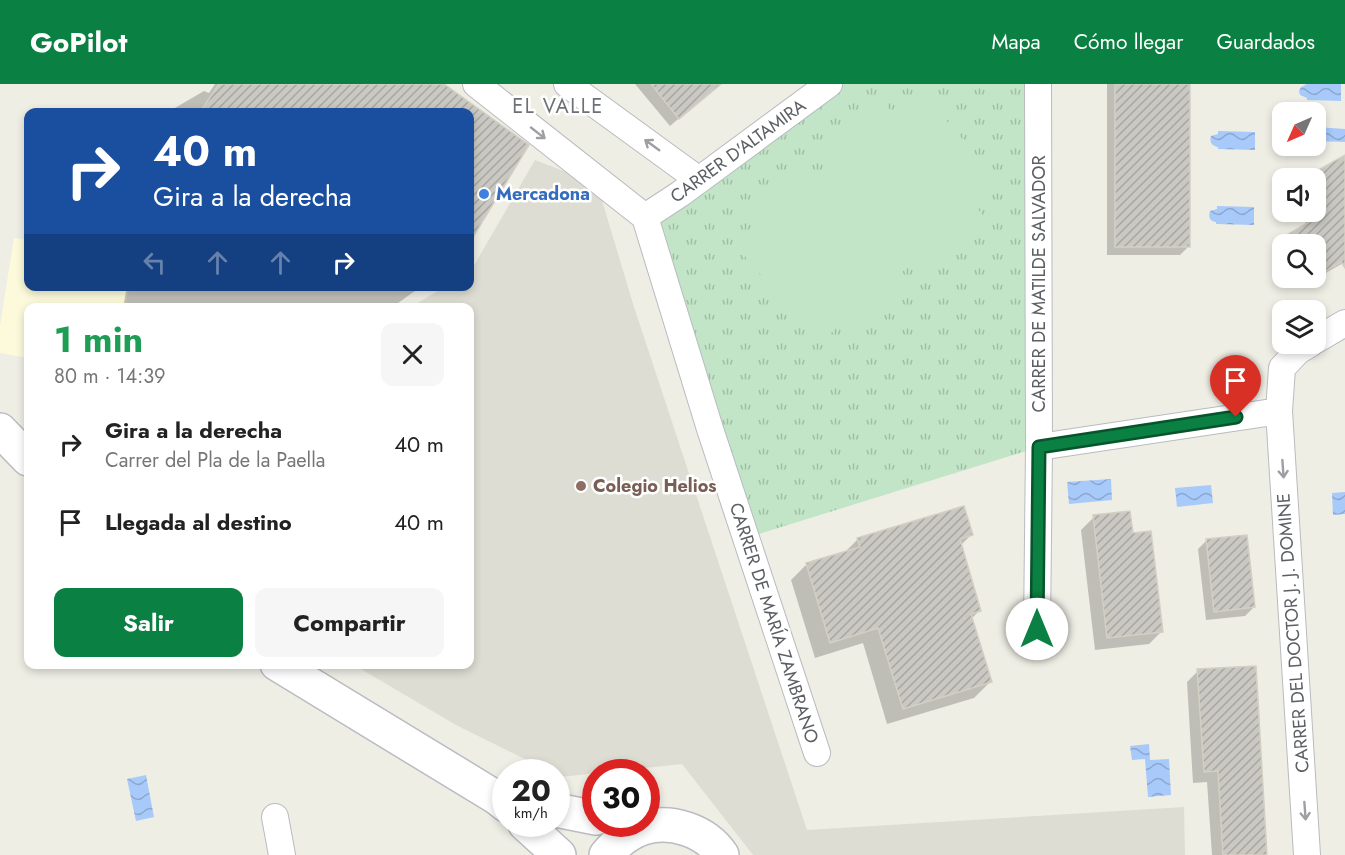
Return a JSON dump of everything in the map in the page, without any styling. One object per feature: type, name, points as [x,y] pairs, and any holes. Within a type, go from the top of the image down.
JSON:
[{"type":"main road","points":[[0,430],[24,455]]},
{"type":"main road","points":[[285,669],[492,794]]},
{"type":"main road","points":[[660,825],[685,828],[704,837],[722,855]]},
{"type":"main road","points":[[539,837],[559,855]]},
{"type":"main road","points":[[606,855],[624,837]]},
{"type":"street","points":[[476,84],[645,217]]},
{"type":"street","points":[[567,84],[699,180]]},
{"type":"street","name":"CARRER D'ALTAMIRA","points":[[645,217],[829,84]]},
{"type":"street","name":"CARRER DE MATILDE SALVADOR","points":[[1037,629],[1038,84]]},
{"type":"street","name":"CARRER DE MARÍA ZAMBRANO","points":[[645,217],[710,429],[817,753]]},
{"type":"street","points":[[1326,334],[1345,323]]},
{"type":"street","name":"CARRER DEL DOCTOR J. J. DOMINE","points":[[1295,354],[1282,368],[1279,411],[1307,855]]},
{"type":"street","points":[[1039,447],[1279,411]]},
{"type":"street","points":[[275,817],[282,855]]},
{"type":"shaded area","name":"Colegio Helios","points":[[535,160],[597,184],[634,307],[807,830],[1184,807],[1185,855],[753,855],[682,764],[660,766],[660,759],[582,759],[582,775],[570,776],[570,759],[525,759],[456,725],[361,669],[474,669],[474,303],[418,303],[437,291],[474,291],[474,266]]},
{"type":"shaded area","points":[[14,238],[24,239],[24,291],[128,291],[126,303],[24,303],[24,357],[0,353],[0,326]]},
{"type":"green space","points":[[829,84],[1038,84],[1039,447],[746,538],[645,217]]},
{"type":"green space","points":[[920,90],[1003,186],[977,208],[988,221],[929,272],[917,259],[902,272],[913,286],[855,337],[842,323],[820,343],[737,247],[758,229],[743,212],[803,162],[817,178],[833,165],[817,147],[877,96],[893,113]]},
{"type":"water","points":[[1307,84],[1341,84],[1341,101],[1307,100],[1300,95],[1299,91]]},
{"type":"water","points":[[1326,128],[1345,129],[1345,142],[1326,141]]},
{"type":"water","points":[[1218,131],[1255,132],[1255,150],[1218,149],[1210,140],[1211,136],[1218,134]]},
{"type":"water","points":[[1217,206],[1254,207],[1254,225],[1216,224],[1209,216],[1210,211],[1217,209]]},
{"type":"water","points":[[1111,479],[1112,500],[1069,504],[1067,482]]},
{"type":"water","points":[[1211,485],[1213,503],[1177,507],[1175,488]]},
{"type":"water","points":[[1345,492],[1345,514],[1333,515],[1332,493]]},
{"type":"water","points":[[1149,744],[1150,760],[1169,759],[1171,795],[1148,797],[1145,759],[1132,760],[1130,746]]},
{"type":"water","points":[[146,775],[154,817],[136,821],[127,779]]},
{"type":"building","name":"Mercadona","points":[[219,84],[444,84],[529,145],[474,235],[474,108],[203,108]]},
{"type":"building","points":[[651,84],[721,84],[679,119]]},
{"type":"building","points":[[1115,84],[1190,84],[1190,247],[1115,247]]},
{"type":"building","points":[[1345,155],[1345,268],[1341,262],[1326,271],[1326,234],[1288,234],[1309,222],[1326,222],[1326,168],[1322,168]]},
{"type":"building","points":[[964,506],[973,535],[960,539],[981,611],[971,614],[992,682],[903,709],[878,628],[830,643],[806,563],[860,547],[857,538]]},
{"type":"building","points":[[1130,511],[1133,533],[1151,531],[1163,632],[1107,638],[1093,515]]},
{"type":"building","points":[[1247,535],[1255,607],[1214,612],[1206,539]]},
{"type":"building","points":[[1256,666],[1267,855],[1223,855],[1218,771],[1204,772],[1197,669]]},
{"type":"place","name":"Mercadona","points":[[484,194]]},
{"type":"place","name":"Colegio Helios","points":[[581,486]]},
{"type":"district","name":"EL VALLE","points":[[558,106]]},
{"type":"route","points":[[1037,629],[1039,447],[1236,417]]}]
